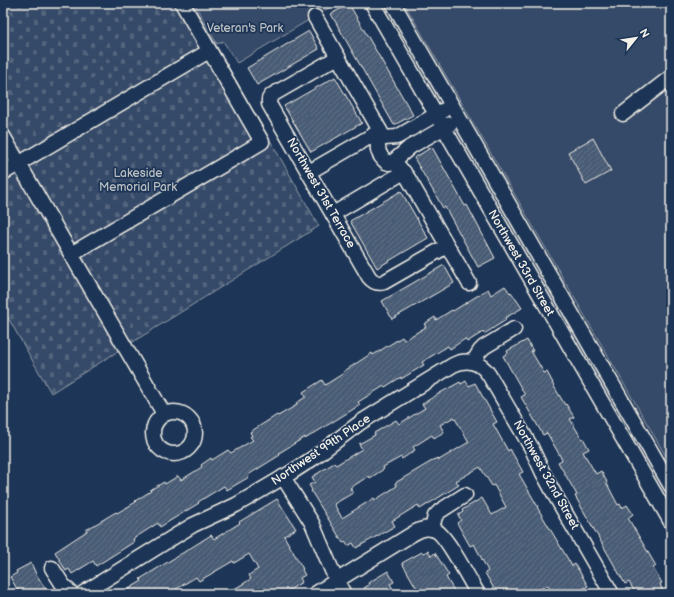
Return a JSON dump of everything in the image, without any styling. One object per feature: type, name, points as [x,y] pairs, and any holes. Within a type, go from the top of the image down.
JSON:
[{"type":"street","points":[[71,254],[262,142],[182,3]]},
{"type":"street","name":"Northwest 33rd Street","points":[[372,3],[671,522]]},
{"type":"street","name":"Northwest 33rd Street","points":[[393,3],[671,486]]},
{"type":"street","points":[[315,17],[386,136],[398,157],[404,172],[469,283]]},
{"type":"street","points":[[3,173],[210,51]]},
{"type":"street","name":"Northwest 31st Terrace","points":[[338,57],[272,95],[269,99],[270,104],[369,277],[375,283],[384,282],[447,246]]},
{"type":"street","points":[[623,114],[671,77]]},
{"type":"street","points":[[309,172],[386,136],[401,135],[452,106]]},
{"type":"street","points":[[386,136],[380,140],[378,143],[378,148],[379,154],[386,162],[389,163],[410,147],[459,119]]},
{"type":"street","points":[[3,136],[164,414]]},
{"type":"street","points":[[333,214],[404,172]]},
{"type":"street","points":[[473,362],[484,347],[514,329]]},
{"type":"street","name":"Northwest 99th Place","points":[[82,594],[187,529],[227,509],[283,477],[312,459],[361,422],[453,365],[459,362],[473,362]]},
{"type":"street","name":"Northwest 32nd Street","points":[[473,362],[482,366],[489,375],[531,447],[556,497],[612,594]]},
{"type":"street","points":[[283,477],[312,524],[336,580],[344,594]]},
{"type":"street","points":[[432,529],[435,516],[440,511],[466,495]]},
{"type":"street","points":[[315,594],[415,532],[424,529],[432,529],[440,533],[445,539],[478,594]]},
{"type":"street","points":[[52,568],[63,585],[72,594]]},
{"type":"green space","name":"Lakeside Memorial Park","points":[[3,3],[192,3],[319,226],[51,393],[3,309]]},
{"type":"green space","name":"Veteran's Park","points":[[194,3],[337,3],[237,63],[223,41],[217,44]]},
{"type":"green space","points":[[404,3],[671,3],[671,465]]},
{"type":"building","points":[[349,4],[413,115],[394,125],[331,14]]},
{"type":"building","points":[[309,31],[319,49],[257,85],[247,68]]},
{"type":"building","points":[[335,77],[362,123],[311,152],[284,106]]},
{"type":"building","points":[[593,138],[611,171],[586,185],[568,152]]},
{"type":"building","points":[[432,147],[465,206],[467,205],[495,258],[478,267],[445,207],[443,208],[414,158]]},
{"type":"building","points":[[401,191],[428,238],[377,268],[350,221]]},
{"type":"building","points":[[444,265],[454,283],[392,319],[382,301]]},
{"type":"building","points":[[505,286],[522,308],[505,318],[506,320],[484,334],[483,332],[467,342],[465,339],[450,349],[448,346],[422,362],[424,365],[401,379],[401,377],[385,387],[384,386],[358,402],[360,405],[305,439],[305,437],[279,453],[280,455],[248,475],[249,477],[227,490],[224,486],[160,527],[158,523],[133,539],[134,542],[96,566],[93,561],[72,574],[69,569],[66,571],[55,552],[87,531],[86,530],[136,502],[135,501],[151,491],[150,490],[164,482],[165,484],[178,476],[181,480],[202,467],[201,465],[211,458],[212,460],[228,450],[231,453],[253,440],[250,437],[252,436],[250,432],[277,415],[278,416],[297,405],[296,403],[306,397],[303,392],[322,380],[325,385],[372,353],[373,355],[402,337],[404,340],[426,327],[424,324],[435,317],[436,320],[488,289],[491,295]]},
{"type":"building","points":[[527,340],[533,351],[531,351],[544,373],[547,372],[565,405],[566,404],[574,417],[570,419],[589,449],[583,452],[596,474],[601,471],[618,505],[620,504],[622,508],[627,505],[633,514],[628,518],[656,566],[653,568],[662,583],[660,584],[664,594],[636,594],[629,582],[625,584],[575,496],[577,495],[558,462],[562,460],[559,454],[547,433],[543,435],[521,397],[525,395],[503,356],[508,353],[507,351]]},
{"type":"building","points":[[466,381],[469,386],[475,383],[497,422],[493,424],[508,451],[510,449],[523,472],[519,474],[537,507],[572,566],[575,564],[588,586],[583,589],[586,594],[553,594],[548,585],[531,594],[511,594],[508,589],[500,594],[497,594],[485,573],[488,571],[474,544],[470,546],[457,523],[461,520],[458,515],[463,512],[462,510],[482,498],[492,515],[506,507],[494,485],[492,486],[480,467],[456,481],[459,485],[420,509],[418,505],[392,521],[395,526],[356,548],[353,543],[348,546],[345,542],[343,543],[311,491],[312,490],[309,485],[315,482],[312,477],[334,463],[336,465],[362,449],[359,444],[375,435],[374,433],[396,420],[399,424],[425,408],[422,404],[460,382],[461,384]],"holes":[[[454,417],[469,442],[439,460],[437,458],[395,483],[397,486],[342,518],[334,504],[353,493],[350,488],[369,476],[370,478],[384,469],[383,467],[401,457],[402,459],[415,450],[413,447],[432,435],[434,438],[444,432],[440,425]]]},
{"type":"building","points":[[277,499],[296,529],[284,536],[305,575],[300,578],[302,582],[283,594],[226,594],[251,579],[249,575],[258,569],[249,554],[234,563],[233,561],[199,581],[196,577],[168,594],[120,594],[142,581],[140,579],[211,535],[214,539]]},
{"type":"building","points":[[428,551],[431,556],[435,553],[449,575],[446,577],[456,594],[420,594],[402,563],[422,552]]},
{"type":"building","points":[[31,563],[49,594],[20,594],[10,577],[17,573],[16,571]]},
{"type":"building","points":[[388,571],[394,582],[390,584],[396,594],[367,594],[364,588],[369,585],[368,583]]}]
